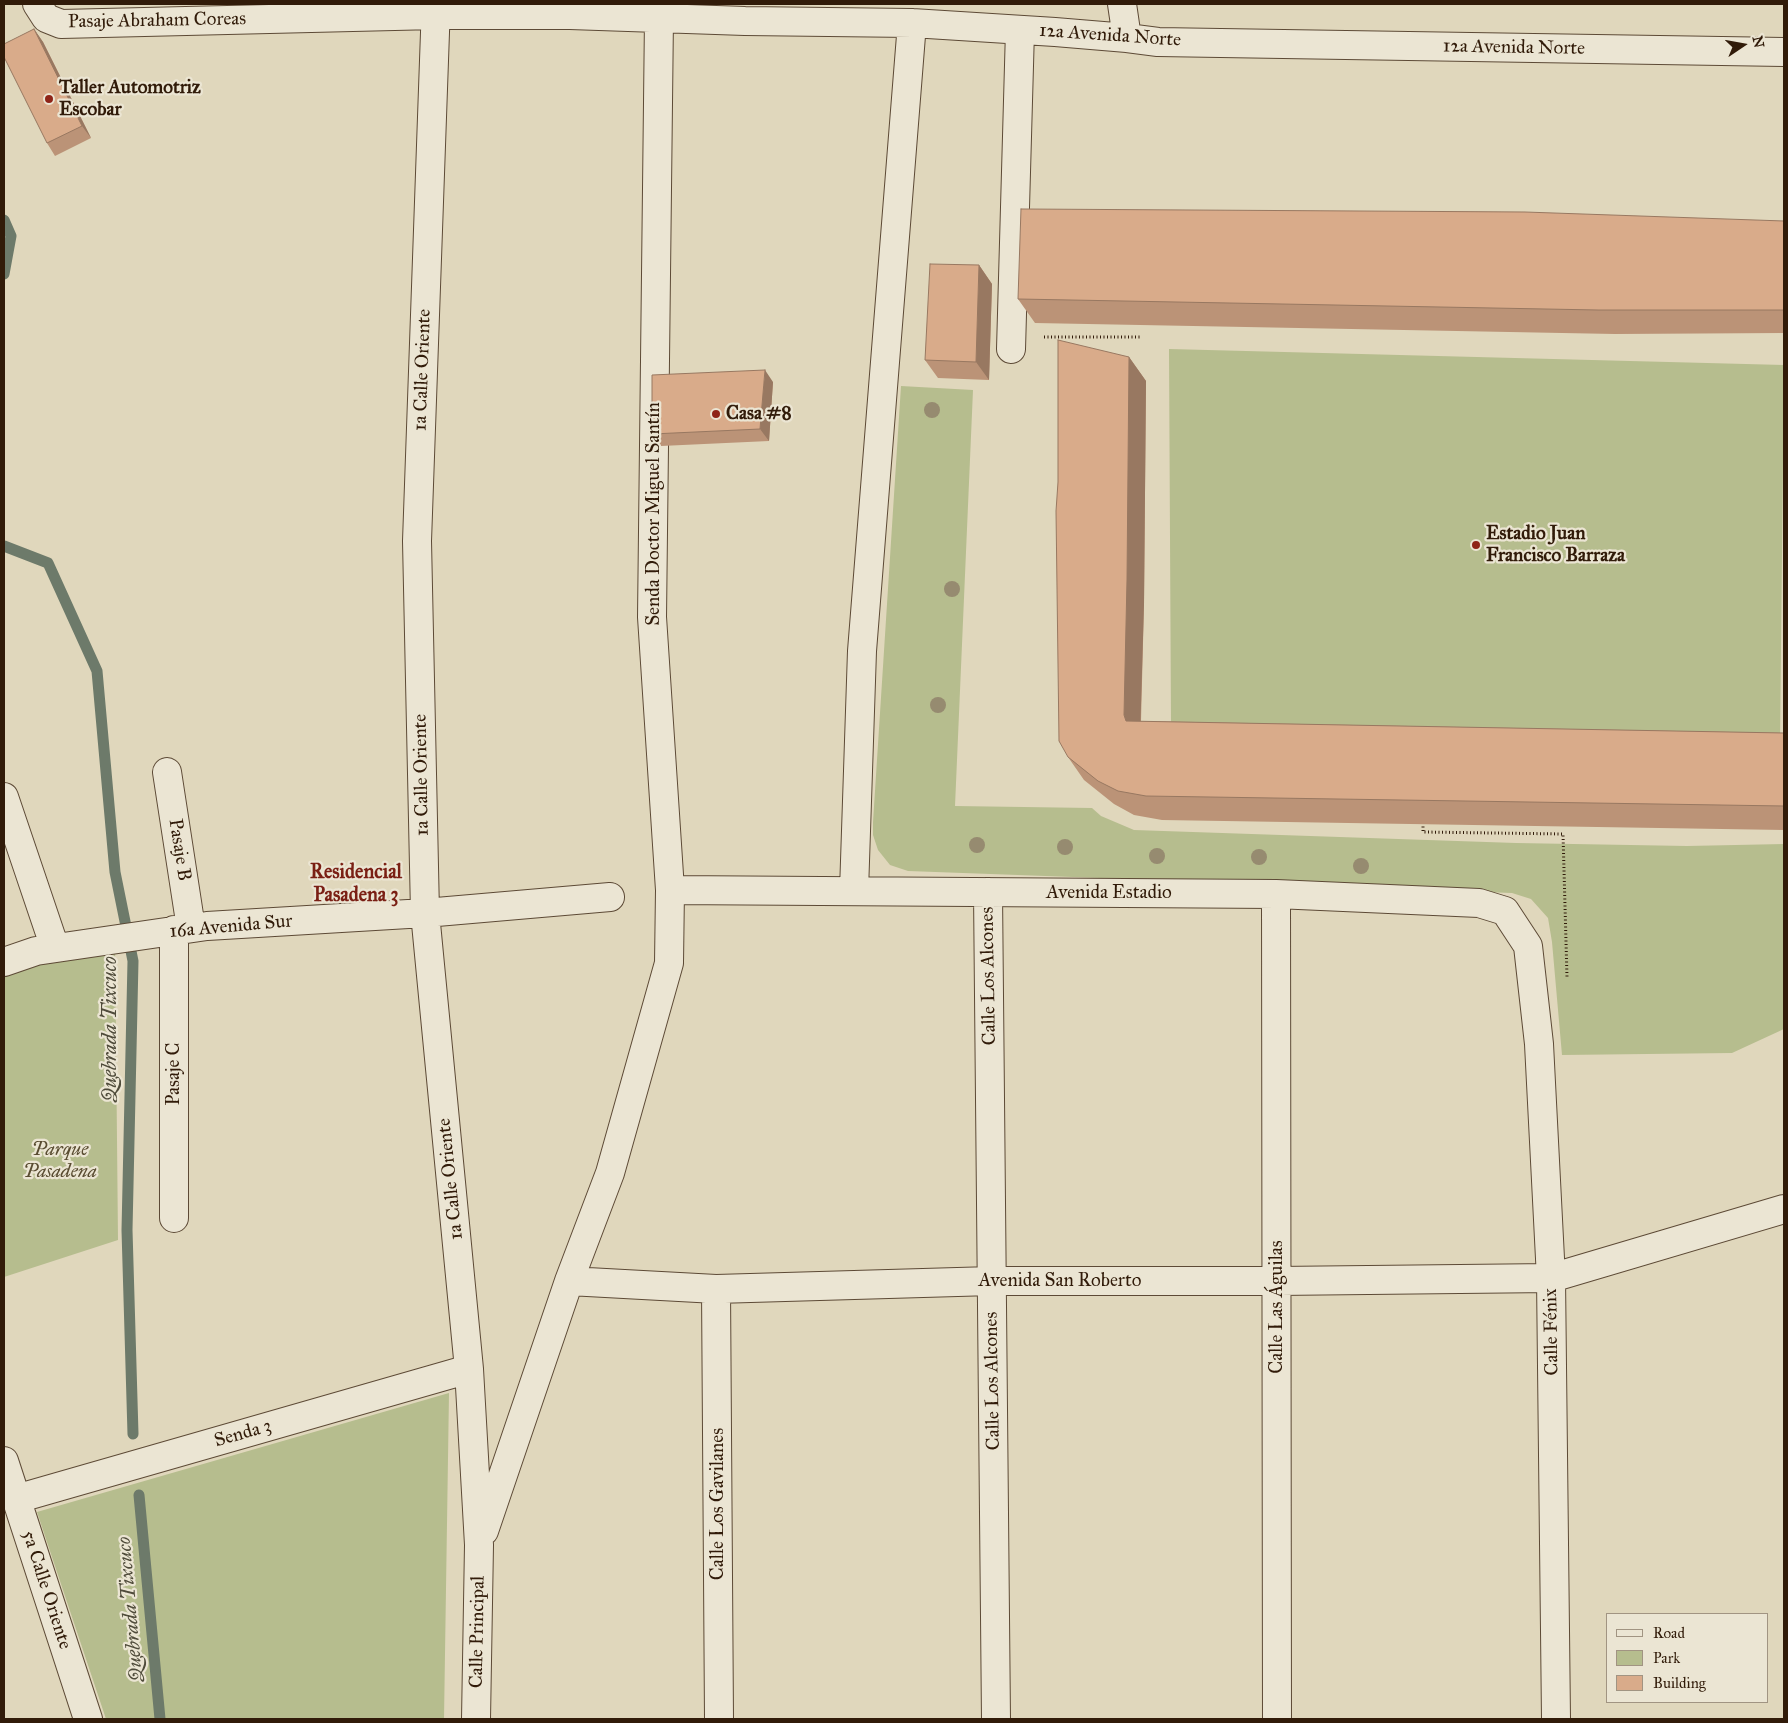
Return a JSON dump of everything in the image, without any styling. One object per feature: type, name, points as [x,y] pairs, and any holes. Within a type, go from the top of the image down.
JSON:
[{"type":"street","name":"Pasaje Abraham Coreas","points":[[36,4],[46,18],[61,24],[436,10]]},
{"type":"street","points":[[1122,4],[1128,38]]},
{"type":"street","name":"12a Avenida Norte","points":[[436,10],[573,9],[658,17],[747,12],[1020,30],[1158,42],[1784,52]]},
{"type":"street","name":"1a Calle Oriente","points":[[436,10],[417,541],[425,913],[470,1369],[479,1545]]},
{"type":"street","name":"Senda Doctor Miguel Santín","points":[[479,1545],[569,1282],[610,1173],[669,963],[670,890],[652,617],[658,17]]},
{"type":"street","points":[[854,891],[862,651],[912,23]]},
{"type":"street","points":[[1011,343],[1020,30]]},
{"type":"street","name":"Pasaje B","points":[[167,772],[174,930]]},
{"type":"street","points":[[4,797],[55,948]]},
{"type":"street","name":"Avenida Estadio","points":[[670,890],[1276,894],[1479,903],[1505,911],[1528,946]]},
{"type":"street","name":"Calle Los Alcones","points":[[988,892],[996,1719]]},
{"type":"street","name":"Calle Las Águilas","points":[[1276,894],[1277,1719]]},
{"type":"street","name":"16a Avenida Sur","points":[[4,962],[36,951],[174,930],[425,913],[610,896]]},
{"type":"street","name":"Pasaje C","points":[[174,930],[174,1218]]},
{"type":"street","name":"Calle Fénix","points":[[1528,946],[1540,1044],[1551,1278],[1556,1719]]},
{"type":"street","name":"Avenida San Roberto","points":[[569,1282],[716,1289],[992,1280],[1277,1281],[1551,1278],[1784,1209]]},
{"type":"street","name":"Calle Los Gavilanes","points":[[716,1289],[719,1719]]},
{"type":"street","name":"Senda 3","points":[[16,1500],[470,1369]]},
{"type":"street","name":"5a Calle Oriente","points":[[4,1461],[88,1719]]},
{"type":"street","name":"Calle Principal","points":[[476,1719],[479,1545]]},
{"type":"path","points":[[1011,343],[1140,337]]},
{"type":"path","points":[[1423,823],[1423,832],[1563,834],[1568,984]]},
{"type":"green space","name":"Estadio Juan Francisco Barraza","points":[[1169,349],[1784,365],[1780,743],[1171,725]]},
{"type":"green space","points":[[901,386],[973,390],[955,806],[1092,808],[1101,816],[1134,830],[1516,843],[1687,846],[1784,844],[1784,1029],[1732,1053],[1562,1055],[1552,942],[1548,918],[1531,899],[1512,893],[908,871],[890,865],[878,850],[873,835],[873,822]]},
{"type":"green space","name":"Parque Pasadena","points":[[115,939],[118,1240],[4,1277],[4,962]]},
{"type":"green space","points":[[449,1393],[444,1719],[106,1719],[37,1512]]},
{"type":"building","name":"Taller Automotriz Escobar","points":[[34,29],[82,126],[47,143],[4,57],[4,44]]},
{"type":"building","points":[[1021,209],[1525,212],[1784,221],[1784,310],[1598,310],[1018,299]]},
{"type":"building","points":[[930,264],[979,265],[976,362],[925,360]]},
{"type":"building","points":[[1058,340],[1129,357],[1124,715],[1126,721],[1784,733],[1784,806],[1146,796],[1118,791],[1098,781],[1068,757],[1059,741],[1056,511],[1058,482]]},
{"type":"building","name":"Casa #8","points":[[765,370],[760,429],[652,434],[652,375]]},
{"type":"waterway","name":"Quebrada Tixcuco","points":[[4,220],[11,236],[4,274]]},
{"type":"waterway","name":"Quebrada Tixcuco","points":[[4,546],[48,563],[97,671],[115,872],[133,961],[127,1230],[133,1434]]},
{"type":"waterway","name":"Quebrada Tixcuco","points":[[139,1495],[160,1719]]},
{"type":"place","name":"Taller Automotriz Escobar","points":[[49,99]]},
{"type":"place","name":"Casa #8","points":[[716,414]]},
{"type":"place","name":"Estadio Juan Francisco Barraza","points":[[1476,545]]},
{"type":"district","name":"Residencial Pasadena 3","points":[[356,884]]}]
